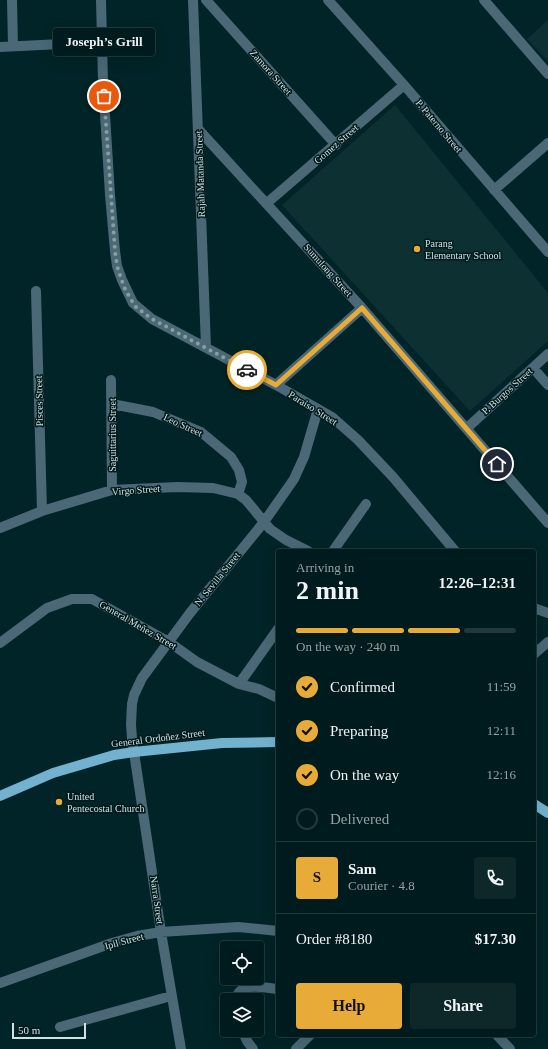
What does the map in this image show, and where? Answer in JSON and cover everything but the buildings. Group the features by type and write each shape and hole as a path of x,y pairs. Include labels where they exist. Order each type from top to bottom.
{"main road":[{"name":"General Ordoñez Street","path":"0,796 39,778 114,755 222,743 276,742"},
{"path":"536,805 548,813"}],"street":[{"path":"12,0 13,46"},
{"name":"Paraiso Street","path":"101,0 112,221 117,266 133,303 152,319 276,385 332,417 358,440 393,477 453,549"},
{"name":"Rajah Matanda Street","path":"193,0 206,347"},
{"name":"Zamora Street","path":"206,0 336,145"},
{"name":"P. Paterno Street","path":"328,0 404,85 548,252"},
{"path":"484,0 548,74"},
{"path":"0,47 102,42"},
{"name":"Gomez Street","path":"267,203 404,85"},
{"name":"Sumulong Street","path":"198,129 362,308 548,523"},
{"path":"494,190 548,143"},
{"name":"Pisces Street","path":"36,291 42,511"},
{"path":"276,385 362,308"},
{"name":"P. Burgos Street","path":"467,428 548,354"},
{"path":"533,368 548,385"},
{"name":"Saguittarius Street","path":"111,380 112,490"},
{"name":"Leo Street","path":"112,404 153,412 201,432 231,457 239,470 242,482 238,494"},
{"name":"N. Sevilla Street","path":"134,752 131,724 132,704 134,695 142,678 190,613 264,522 294,479 304,457 318,409"},
{"name":"Virgo Street","path":"0,528 42,511 112,490 177,487 213,488 238,494"},
{"path":"238,494 246,500 270,529 286,540 304,549"},
{"path":"334,549 366,504"},
{"name":"General Meñez Street","path":"0,643 47,608 72,599 92,599 169,642 197,662 239,684 259,689 276,697"},
{"path":"536,609 548,613"},
{"path":"239,684 276,632"},
{"path":"536,652 548,642"},
{"name":"Narra Street","path":"134,752 161,932 181,1049"},
{"name":"Ipil Street","path":"0,984 112,943 137,936 161,932 238,927 276,931"},
{"path":"238,993 240,990 251,987 276,989"},
{"path":"60,1027 172,996"},
{"path":"245,1037 253,1049"},
{"path":"297,1049 308,1037"},
{"path":"499,1037 510,1049"}],"shaded area":[{"path":"548,20 548,61 527,39"},
{"name":"Parang Elementary School","path":"395,105 548,293 548,341 470,411 282,205"}],"way so far":[{"path":"104,96 115,251 117,266 124,287 136,307 152,319 247,370"}],"place":[{"name":"Joseph’s Grill","path":"104,96"},
{"name":"Parang Elementary School","path":"417,249"},
{"name":"United Pentecostal Church","path":"59,802"}],"route":[{"path":"247,370 276,385 362,308 497,464"}]}
